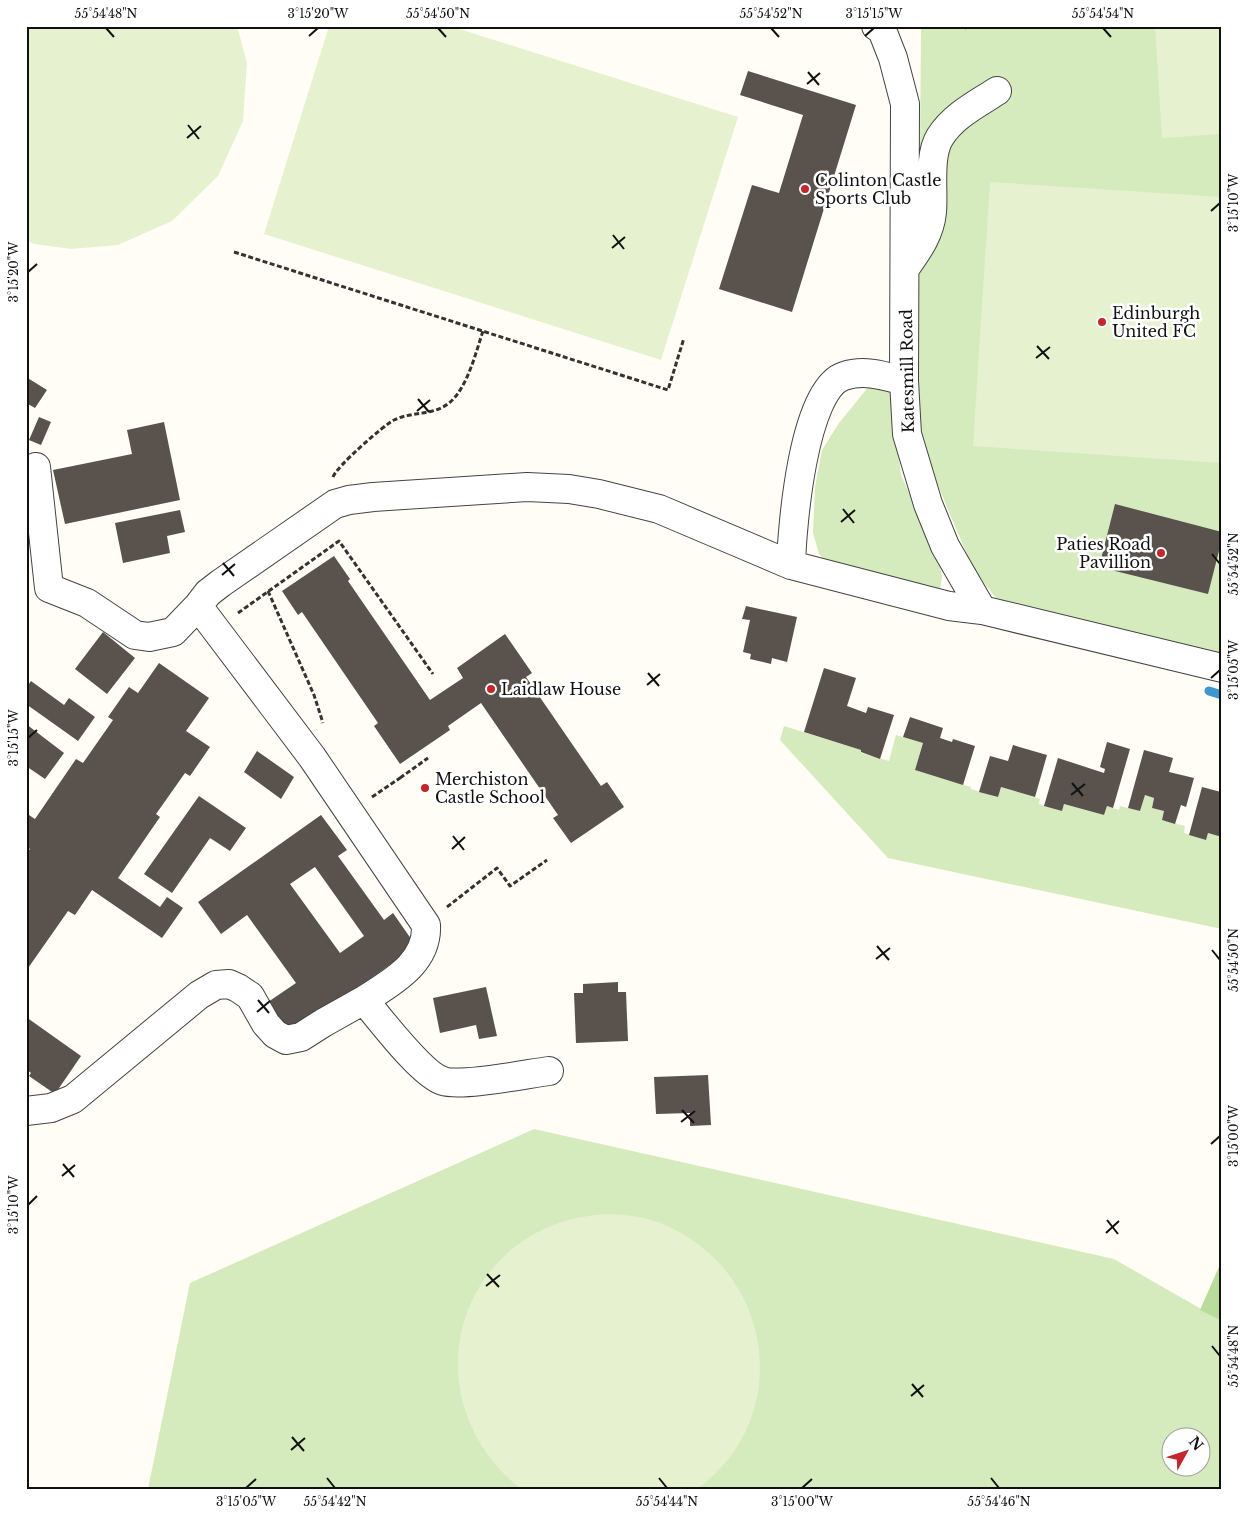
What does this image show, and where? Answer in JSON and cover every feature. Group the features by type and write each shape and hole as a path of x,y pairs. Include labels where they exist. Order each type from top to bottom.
{"street":[{"name":"Katesmill Road","path":"878,28 893,58 905,104 906,267 904,381 906,434 928,504 945,546 982,610"},
{"path":"906,267 927,235 932,213 931,184 934,156 939,138 947,127 962,114 997,91"},
{"path":"791,566 800,472 815,412 831,386 843,376 874,373 904,381"},
{"path":"36,467 37,586 87,603 135,635 149,637 173,632 208,593 335,504 357,499 461,491 526,488 569,489 600,494 659,508 791,566 949,606 982,610 1222,668"},
{"path":"26,1110 51,1108 73,1099 199,995 216,985 229,984 250,996 266,1024 275,1034 286,1040 301,1037 397,978 414,963 427,936 426,925 312,757 198,606"},
{"path":"364,1000 418,1063 432,1076 444,1082 463,1082 549,1071"}],"path":[{"path":"958,26 966,28"},
{"path":"234,252 668,390 684,338"},
{"path":"335,504 331,488 334,473 343,462 394,420 412,414 435,411 450,403 461,388 470,369 483,331"},
{"path":"215,629 339,541 434,674"},
{"path":"268,591 314,695 325,730 322,745 312,757"},
{"path":"371,798 428,758"},
{"path":"426,925 497,868 510,886 547,860"}],"green space":[{"path":"26,26 237,26 247,63 243,121 218,176 172,221 118,245 71,249 34,244 26,240"},
{"path":"329,26 450,26 738,117 661,360 264,234"},
{"path":"921,26 1222,26 1222,654 1008,605 996,598 973,569 924,452 921,435 918,401"},
{"path":"1155,26 1222,26 1222,134 1162,138"},
{"name":"Edinburgh United FC","path":"990,182 1222,197 1222,463 973,446"},
{"path":"870,385 886,387 892,394 901,475 939,561 942,577 940,589 927,594 833,570 819,554 813,533 815,487 822,450 839,423"},
{"path":"784,726 861,750 861,753 889,761 896,735 923,743 915,770 997,797 1001,787 1040,799 1039,804 1062,811 1064,804 1104,815 1107,806 1119,810 1120,806 1140,811 1145,795 1154,798 1152,808 1164,811 1162,820 1185,826 1184,833 1206,840 1208,833 1222,837 1222,929 888,858 780,740"},
{"path":"534,1129 1114,1259 1222,1321 1222,1489 148,1489 190,1283"},
{"path":"608,1214 653,1220 667,1226 703,1248 731,1278 750,1312 759,1349 759,1388 748,1425 728,1460 697,1489 521,1489 485,1451 465,1408 458,1363 465,1320 484,1280 515,1247 556,1224"},
{"path":"1222,1260 1222,1321 1200,1310"}],"building":[{"name":"Colinton Castle Sports Club","path":"748,71 856,105 792,312 719,289 752,185 779,193 803,115 740,95"},
{"path":"26,377 47,390 35,408 26,403"},
{"path":"39,417 51,422 41,445 29,440"},
{"path":"164,422 180,500 65,524 53,470 132,454 127,430"},
{"name":"Paties Road Pavillion","path":"1115,504 1222,532 1222,539 1208,594 1099,567"},
{"path":"180,510 185,532 167,536 170,553 123,563 115,523"},
{"name":"Laidlaw House","path":"334,556 350,579 348,581 430,700 463,678 457,668 505,634 532,673 526,677 601,786 607,782 624,807 571,843 553,818 558,815 481,703 448,726 450,730 400,764 374,726 378,723 302,612 298,615 282,591"},
{"path":"746,606 797,617 787,662 772,658 771,664 750,659 751,654 743,652 750,620 742,619"},
{"path":"103,632 135,658 107,694 75,669"},
{"path":"159,663 209,698 186,731 210,747 190,776 185,773 156,814 160,817 118,878 160,907 167,897 183,908 162,938 92,890 75,915 68,911 26,971 26,854 30,849 26,846 26,813 35,819 76,759 83,763 113,720 108,717 129,687 138,693"},
{"path":"824,668 856,678 847,706 866,713 868,707 894,715 880,759 861,752 861,750 804,732"},
{"path":"31,681 64,705 69,698 95,717 78,741 26,704 26,688"},
{"path":"910,717 943,728 940,738 952,742 953,739 975,746 963,785 915,770 923,743 903,737"},
{"path":"26,724 64,753 45,779 26,766"},
{"path":"1107,742 1130,749 1113,808 1107,806 1104,815 1064,804 1062,811 1044,806 1058,758 1104,773 1105,769 1100,767"},
{"path":"1013,745 1047,755 1035,797 1001,787 998,797 979,792 990,756 1008,761"},
{"path":"1144,750 1173,758 1169,772 1194,778 1186,807 1181,805 1175,824 1162,820 1164,811 1152,808 1154,798 1145,795 1140,811 1128,808"},
{"path":"257,751 294,777 281,799 244,772"},
{"path":"1202,787 1221,792 1222,837 1208,833 1206,840 1189,835"},
{"path":"199,796 246,828 230,851 210,838 172,893 144,874"},
{"path":"321,815 347,850 338,856 384,920 393,913 416,946 291,1035 268,1002 296,983 247,915 221,934 198,902","holes":["315,867 364,936 340,953 290,884"]},
{"path":"618,982 618,992 626,992 628,1041 576,1043 574,993 583,993 583,984"},
{"path":"486,987 497,1036 479,1039 476,1025 440,1033 433,998"},
{"path":"26,1017 81,1056 55,1094 29,1076 31,1073 26,1069"},
{"path":"708,1075 711,1125 690,1126 690,1113 656,1114 654,1077"}],"waterway":[{"path":"1209,691 1222,695"}],"place":[{"name":"Colinton Castle Sports Club","path":"805,189"},
{"name":"Edinburgh United FC","path":"1102,322"},
{"name":"Paties Road Pavillion","path":"1161,553"},
{"name":"Laidlaw House","path":"491,689"},
{"name":"Merchiston Castle School","path":"425,788"}]}
